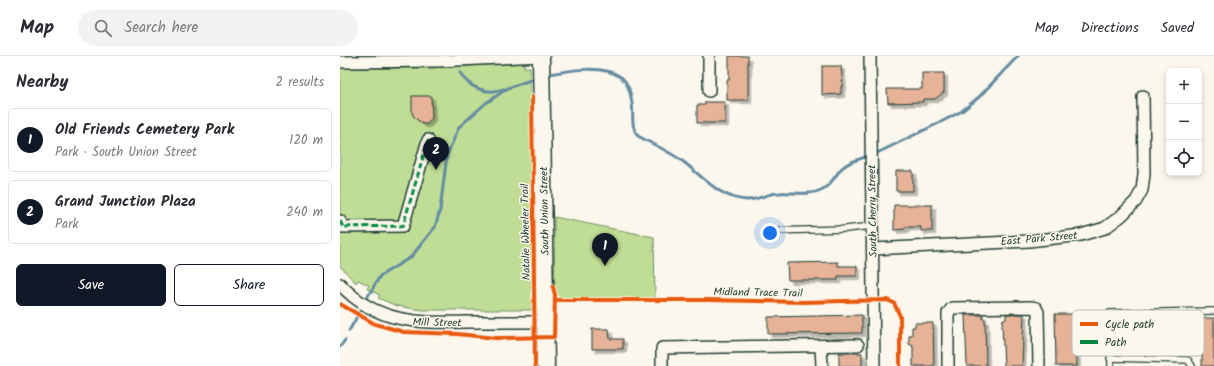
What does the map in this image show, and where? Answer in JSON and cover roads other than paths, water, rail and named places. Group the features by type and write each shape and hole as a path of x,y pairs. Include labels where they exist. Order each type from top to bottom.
{"street":[{"path":"709,56 709,91"},
{"name":"South Cherry Street","path":"870,56 874,366"},
{"path":"340,62 541,59"},
{"name":"South Union Street","path":"541,59 546,366"},
{"name":"East Park Street","path":"873,250 1029,241 1080,235 1105,228 1121,216 1136,201 1142,190 1144,174 1143,96"},
{"path":"340,221 343,227 403,226 428,140"},
{"name":"Mill Street","path":"342,287 360,302 377,311 396,318 418,322 545,322"},
{"path":"948,366 948,313 952,308 1031,307 1036,308 1038,312 1039,366"},
{"path":"662,366 662,348 858,345"},
{"path":"822,346 822,366"}],"lane":[{"path":"770,230 846,229 872,226"},
{"path":"1204,311 1214,311"},
{"path":"1111,366 1110,358 1188,360 1192,366"}],"waterway":[{"path":"875,154 962,111 979,97 1018,56"},
{"path":"547,75 585,69 606,71 622,78 628,86 630,93 633,108 633,124 638,136 680,159 713,187 729,196 751,200 775,193 816,192 828,185 845,166 855,160 869,156"},
{"path":"460,72 463,78 479,89 491,91 504,89"},
{"path":"365,301 380,276 411,257 435,227 440,210 447,155 459,127 486,103 508,88 536,78"},
{"path":"349,331 363,306"},
{"path":"340,347 345,340"}],"place":[{"name":"Grand Junction Plaza","path":"436,170"},
{"name":"Old Friends Cemetery Park","path":"605,266"}]}
